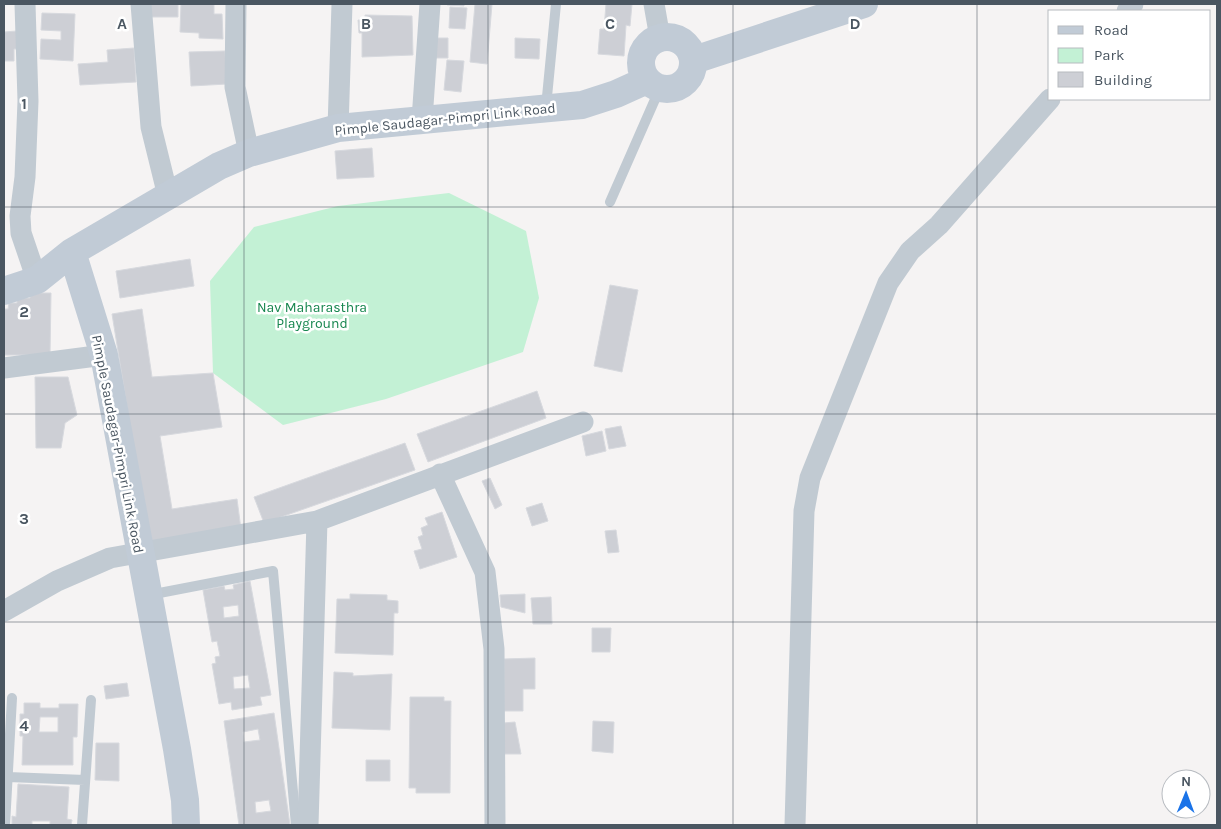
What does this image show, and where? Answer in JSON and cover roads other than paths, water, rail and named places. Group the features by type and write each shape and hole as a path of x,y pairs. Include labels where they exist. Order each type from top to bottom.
{"street":[{"path":"25,4 28,101 25,177 20,216 21,233 37,280"},
{"path":"141,4 151,127 168,196"},
{"path":"236,4 235,87 249,153"},
{"path":"338,128 342,4"},
{"path":"422,120 430,4"},
{"path":"654,4 660,38"},
{"path":"694,60 822,11 864,4"},
{"path":"670,37 680,40 687,46 694,60 693,70 684,83 676,88 654,84 641,66 642,56 647,47 660,38 670,37"},
{"name":"Pimple Saudagar-Pimpri Link Road","path":"186,825 185,800 178,749 139,553 104,355 72,252 219,166 249,153 338,128 582,105 654,84"},
{"path":"795,825 804,511 810,478 888,283 910,251 939,225 1049,100"},
{"path":"4,290 37,280 72,252"},
{"path":"4,368 104,355"},
{"path":"4,611 56,581 110,558 317,521 583,422"},
{"path":"440,474 485,572 494,649 495,825"},
{"path":"308,825 317,521"}],"lane":[{"path":"546,108 556,4"},
{"path":"610,202 654,84"},
{"path":"148,596 273,571 296,825"},
{"path":"5,825 12,698"},
{"path":"82,825 91,700"},
{"path":"8,777 85,780"}],"park label":[{"name":"Nav Maharasthra Playground","path":"312,316"}]}
